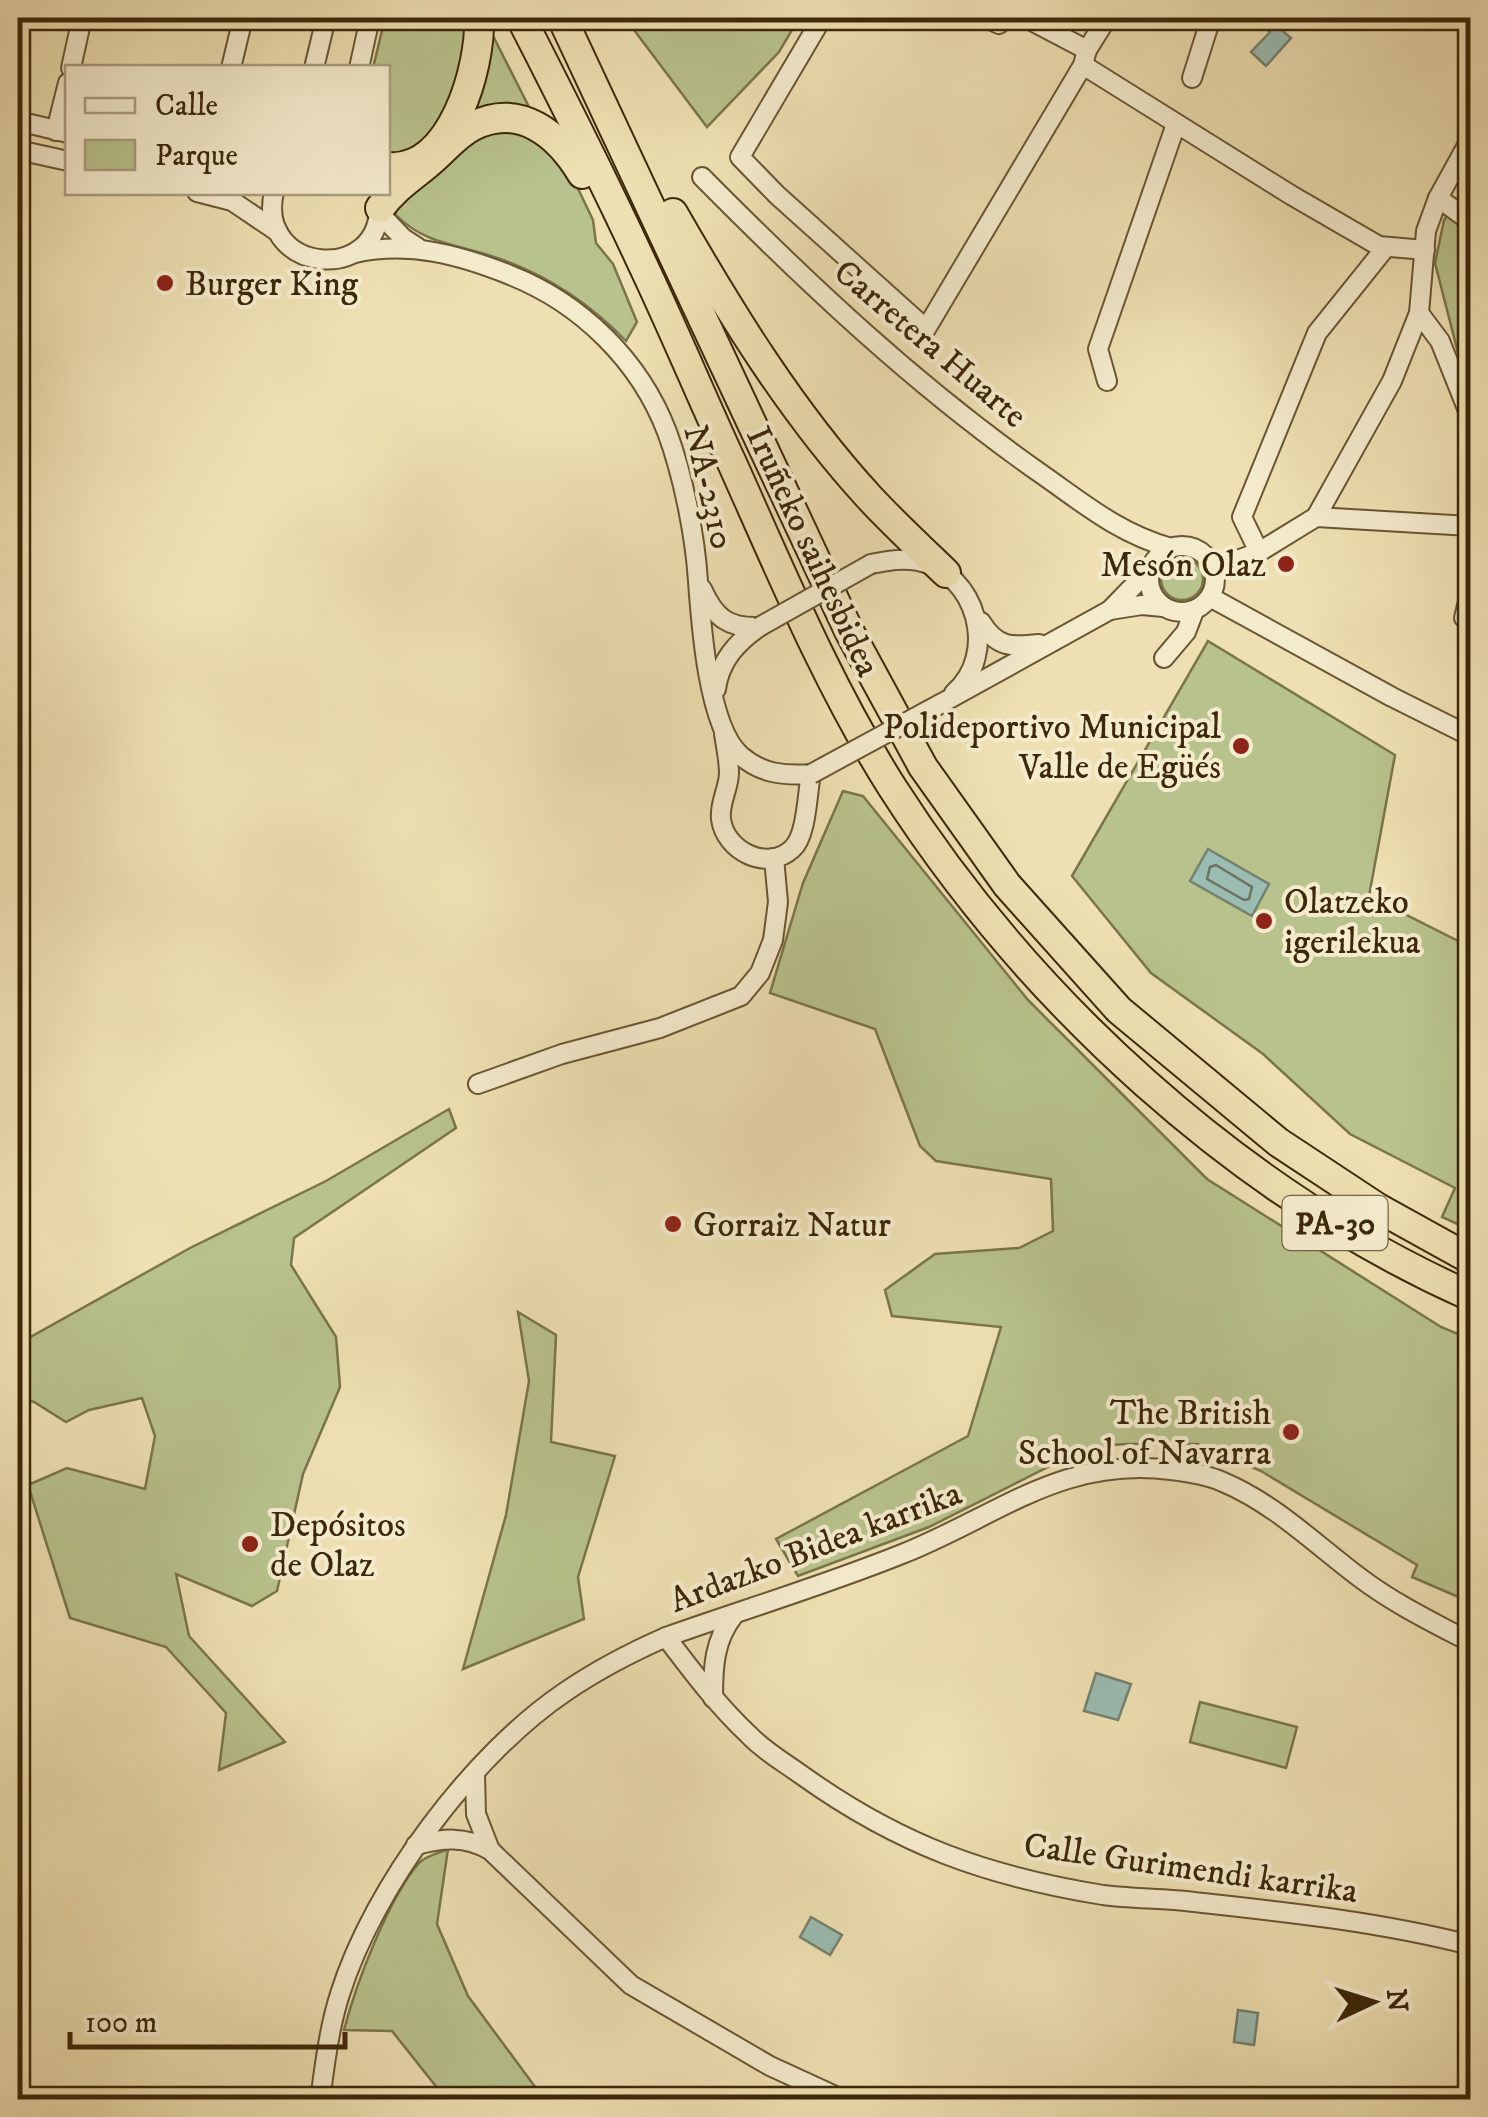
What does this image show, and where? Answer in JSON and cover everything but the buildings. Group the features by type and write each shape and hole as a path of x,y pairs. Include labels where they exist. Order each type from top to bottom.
{"highway":[{"path":"390,168 414,164 432,149 460,111 474,74 479,18"},
{"path":"504,18 830,698 911,826 971,897"},
{"name":"Iruñeko saihesbidea","path":"521,18 642,264 846,707 893,788 971,897 1103,1046 1208,1136 1312,1210 1470,1296"},
{"path":"562,19 614,92 670,209 733,317 806,421 869,497 946,572"},
{"name":"Iruñeko saihesbidea","path":"562,19 849,631 923,768 1007,885 1119,1010 1278,1142 1378,1208 1470,1260"},
{"path":"390,194 462,133 493,119 521,120 542,128 559,140 582,174"},
{"path":"1208,1136 1304,1219 1470,1316"}],"street":[{"path":"72,65 82,18"},
{"path":"232,65 243,18"},
{"path":"315,65 326,18"},
{"path":"360,65 370,18"},
{"path":"822,18 740,156 926,329 1107,18"},
{"path":"986,18 998,24 1006,18"},
{"path":"1026,18 1176,124 1291,195 1379,246 1425,250"},
{"path":"1192,78 1212,18"},
{"path":"18,121 62,132 65,107"},
{"path":"1107,380 1098,349 1176,124"},
{"path":"1213,568 1259,552 1316,517 1392,380 1419,313 1426,231 1438,198 1470,140"},
{"path":"18,150 65,160"},
{"name":"Carretera Huarte","path":"702,177 878,347 988,436 1136,538 1170,548"},
{"path":"209,195 232,201 278,232"},
{"path":"274,195 273,217 278,232 288,246 304,256 321,261 339,260 392,246 418,248"},
{"path":"1438,198 1470,221"},
{"path":"379,205 403,238 418,248"},
{"path":"355,253 374,232 379,205"},
{"path":"1259,552 1242,517 1317,333 1386,247"},
{"name":"NA-2310","path":"418,248 491,268 541,289 578,314 621,355 656,406 676,460 716,710"},
{"path":"1419,313 1440,341 1469,408"},
{"path":"1316,517 1470,526"},
{"path":"1136,538 1150,570"},
{"path":"1191,547 1201,552 1213,568 1210,597 1194,610 1186,632 1164,658 1176,628 1168,610 1150,591 1154,560 1170,548 1191,547"},
{"path":"811,774 803,832 792,849 774,858 750,858 733,844 721,821 723,795 730,776 716,710 716,684 725,659 741,639 871,564 896,558 922,562 946,572 964,590 992,639 1015,647 1050,643"},
{"path":"724,734 740,755 761,769 786,776 811,774 1110,610 1150,570"},
{"path":"698,580 710,607 722,621 759,627"},
{"path":"1470,592 1464,618 1470,620"},
{"path":"1210,597 1392,698 1470,736"},
{"path":"1110,610 1142,605 1194,610"},
{"path":"942,704 962,686 974,664 979,639 976,614"},
{"path":"478,1084 562,1054 660,1028 740,996 760,973 773,940 778,902 774,858"},
{"name":"Ardazko Bidea karrika","path":"320,2100 340,1993 370,1921 416,1845 475,1772 564,1692 666,1636 901,1555 1062,1478 1102,1469 1143,1466 1221,1481 1288,1520 1361,1579 1402,1606 1470,1642"},
{"path":"713,1699 713,1662 722,1630 736,1612"},
{"name":"Calle Gurimendi karrika","path":"666,1636 713,1699 752,1739 842,1803 910,1842 972,1866 1108,1896 1322,1917 1425,1934 1470,1946"},
{"path":"475,1772 476,1814 490,1850"},
{"path":"416,1845 453,1838 490,1850 631,1985 770,2066 844,2100"},
{"name":"Ardazko Bidea karrika","path":"307,2100 329,2039"}],"green space":[{"path":"385,18 470,18 468,66 458,93 426,136 401,154 390,157 390,65 374,65"},
{"path":"625,18 799,18 779,52 707,127"},
{"path":"491,32 533,115 469,117"},
{"path":"510,130 537,138 571,174 593,220 596,243 613,264 637,322 626,341 584,304 553,284 503,260 433,239 396,215 394,210 476,134"},
{"path":"1470,181 1467,388 1435,263 1444,220"},
{"path":"1182,558 1197,564 1203,579 1197,594 1182,600 1167,594 1161,579 1167,564"},
{"name":"Olatzeko igerilekua","path":"1208,641 1395,755 1369,896 1470,947 1470,1230 1442,1217 1455,1188 1350,1134 1263,1054 1151,973 1072,876"},
{"path":"843,791 863,796 1028,1000 1207,1179 1441,1327 1470,1339 1470,1602 1412,1577 1417,1565 1261,1471 1198,1444 1112,1445 1056,1463 929,1527 798,1576 776,1539 968,1436 1001,1327 892,1316 885,1290 935,1254 1019,1248 1053,1231 1051,1179 936,1161 920,1146 875,1029 770,993 803,883"},
{"path":"449,1109 456,1128 294,1238 291,1265 336,1337 340,1387 303,1474 277,1591 252,1606 176,1574 189,1636 285,1742 219,1770 226,1713 166,1647 70,1618 28,1485 67,1468 145,1489 155,1436 142,1398 89,1410 66,1422 18,1397 18,1344 190,1248 326,1181"},
{"path":"518,1312 556,1335 551,1442 615,1456 578,1577 584,1619 463,1669 506,1515 529,1381"},
{"path":"1200,1702 1297,1727 1286,1768 1190,1742"},
{"path":"448,1849 437,1924 468,1996 544,2099 446,2099 392,2031 344,2030 365,1966 396,1898 422,1861"}],"water":[{"path":"1270,20 1291,38 1266,66 1251,52 1270,32 1262,24"},
{"path":"1208,849 1269,884 1252,916 1190,881"},
{"path":"1096,1673 1131,1684 1118,1720 1084,1711"},
{"path":"811,1917 842,1935 830,1955 800,1937"},
{"path":"1238,2010 1258,2013 1254,2045 1234,2042"}],"place":[{"name":"Burger King","path":"165,283"},
{"name":"Mesón Olaz","path":"1286,564"},
{"name":"Polideportivo Municipal Valle de Egüés","path":"1241,746"},
{"name":"Olatzeko igerilekua","path":"1264,921"},
{"name":"Gorraiz Natur","path":"673,1224"},
{"name":"The British School of Navarra","path":"1291,1432"},
{"name":"Depósitos de Olaz","path":"250,1544"}]}
